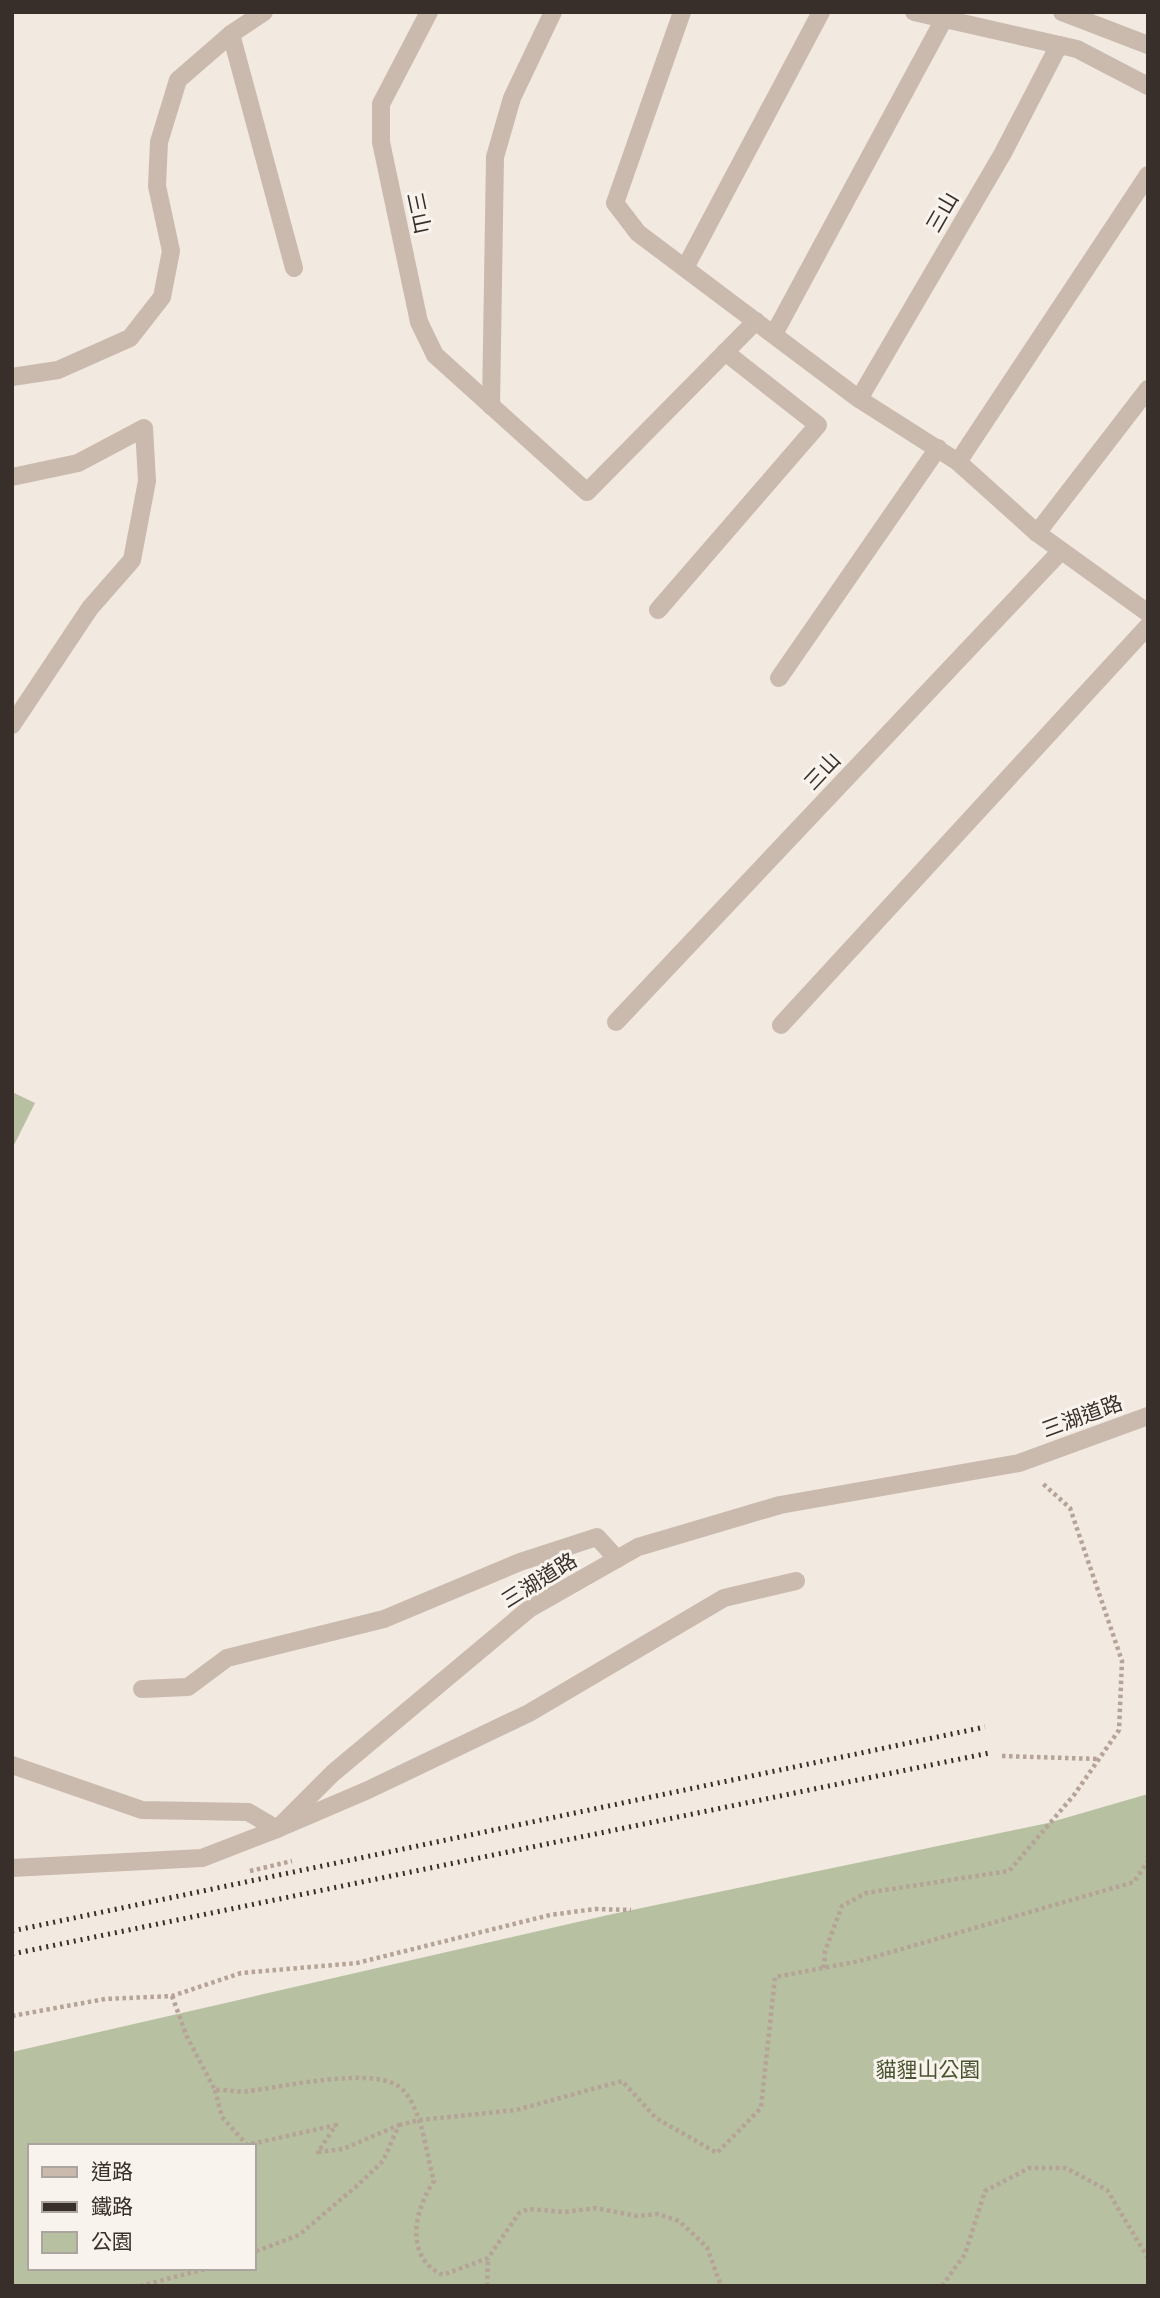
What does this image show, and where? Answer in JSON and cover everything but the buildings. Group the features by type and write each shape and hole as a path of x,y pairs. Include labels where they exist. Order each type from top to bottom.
{"street":[{"path":"12,377 58,370 130,338 162,297 171,251 157,186 159,142 178,80 230,34 264,12"},
{"name":"三山","path":"429,12 381,104 381,142 419,322 435,355 587,492 756,321"},
{"path":"491,406 495,157 512,98 553,12"},
{"path":"682,12 615,203 638,233 859,399 958,462 1037,533 1148,613"},
{"path":"685,268 821,12"},
{"path":"914,12 1077,49 1148,86"},
{"path":"1062,12 1148,45"},
{"path":"774,334 944,19"},
{"path":"230,34 294,268"},
{"name":"三山","path":"859,399 1003,153 1059,45"},
{"path":"958,462 1148,175"},
{"path":"658,610 818,425 725,352"},
{"path":"1037,533 1148,389"},
{"path":"12,477 78,463 144,428 147,481 132,560 90,608 12,725"},
{"path":"779,678 937,448"},
{"name":"三山","path":"616,1022 1061,551"},
{"path":"780,1025 1148,626"},
{"name":"三湖道路","path":"12,1868 202,1858 277,1829 333,1773 529,1609 638,1547 780,1505 1019,1463 1148,1416"},
{"path":"142,1689 188,1686 228,1658 384,1619 520,1562 597,1537 617,1559"},
{"path":"12,1765 142,1810 248,1812 277,1829 368,1790 529,1713 724,1598 796,1581"}],"path":[{"path":"824,1968 825,1951 842,1906 866,1893 1009,1871 1074,1795 1119,1730 1122,1661 1070,1508 1019,1463"},
{"path":"1002,1756 1099,1759"},
{"path":"251,2144 336,2125 318,2152 344,2149 399,2125 419,2120 516,2110 622,2081 656,2118 718,2153 761,2108 775,1977 890,1952 1134,1882 1148,1861"},
{"path":"12,2016 105,1999 172,1996 241,1973 324,1968 397,1955 424,1945 527,1923 550,1915 595,1909 631,1910"},
{"path":"172,1996 187,2037 215,2090 222,2117 246,2144"},
{"path":"215,2090 246,2092 342,2078 386,2080 405,2092 419,2120 434,2181 420,2213 415,2237 418,2253 432,2271 443,2275 488,2258"},
{"path":"256,2251 299,2235 359,2184 383,2161 399,2125"},
{"path":"942,2286 965,2254 985,2191 1029,2168 1066,2168 1107,2190 1148,2258"},
{"path":"487,2286 488,2258 519,2213 528,2209 565,2212 595,2208 638,2216 658,2214 689,2227 707,2247 721,2286"},
{"path":"140,2286 201,2270"}],"green space":[{"path":"12,1092 35,1103 12,1149"},
{"name":"貓貍山公園","path":"1148,1794 1148,2286 12,2286 12,2052 608,1915 1048,1823"}],"railway":[{"path":"12,1931 985,1727"},
{"path":"12,1954 989,1753"}]}
